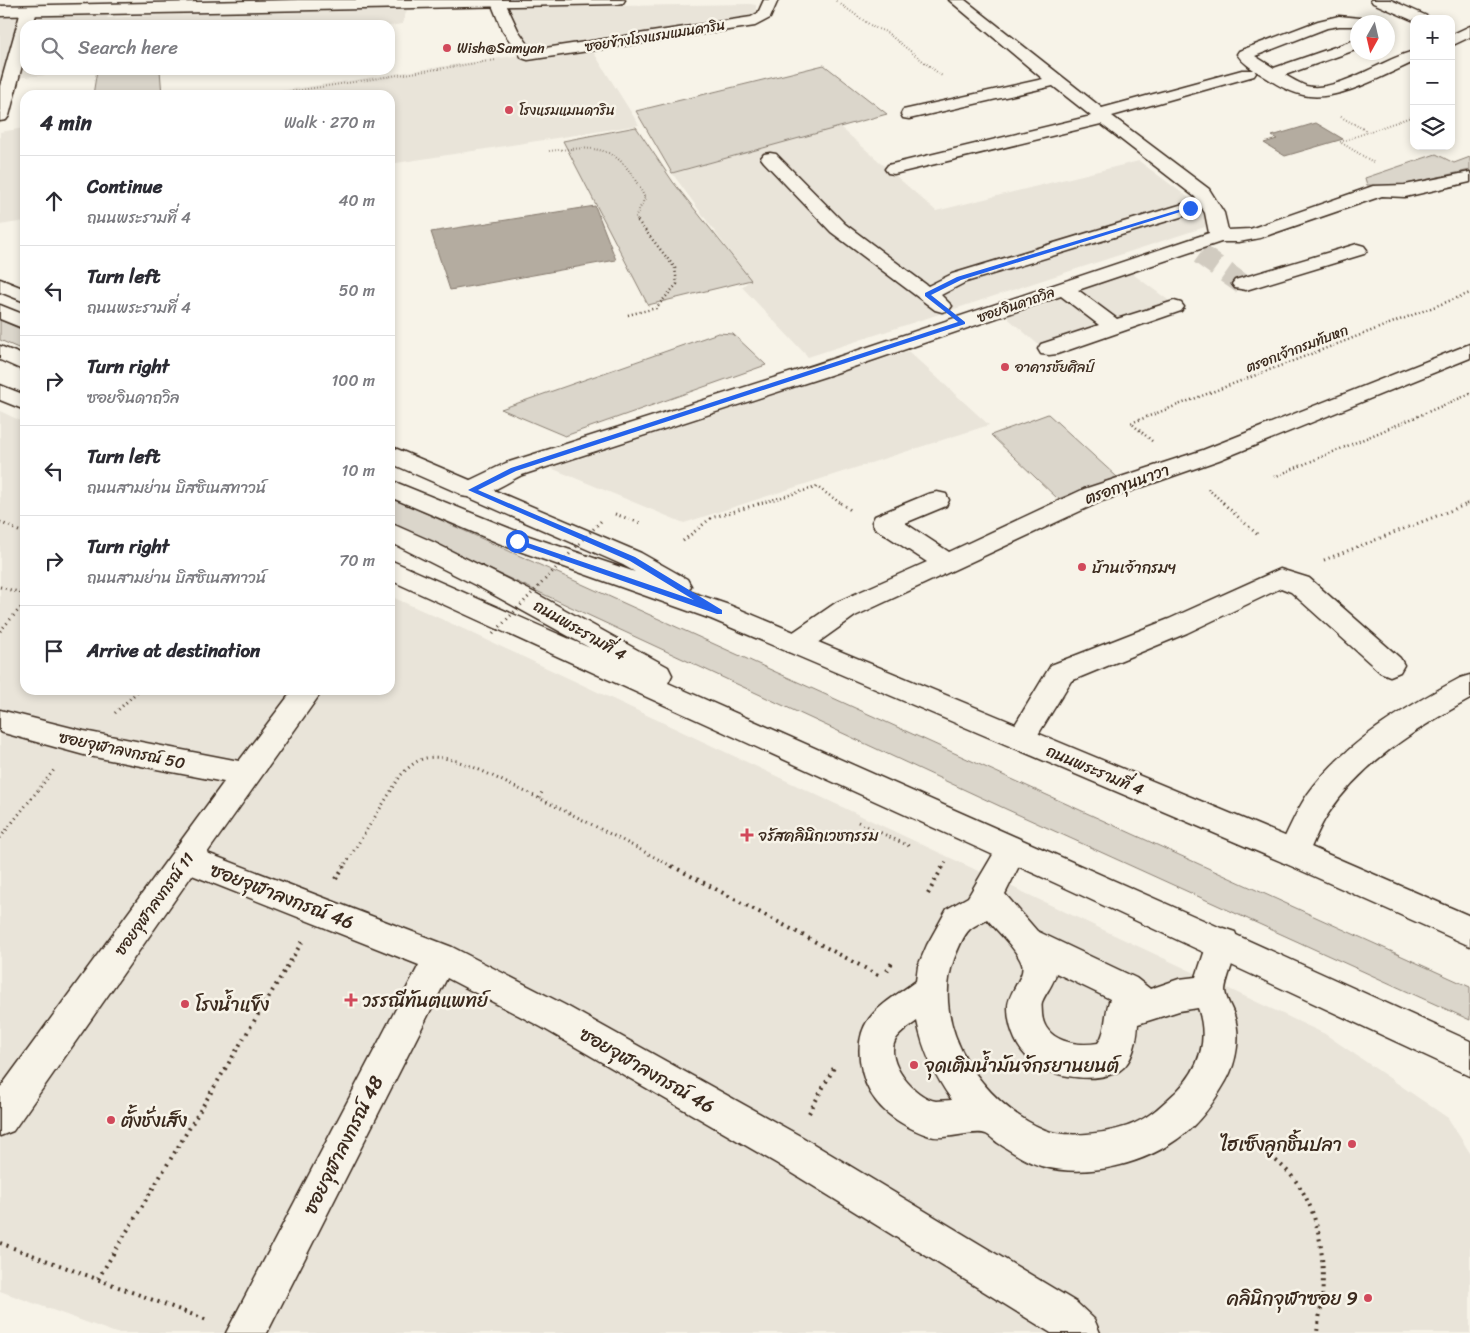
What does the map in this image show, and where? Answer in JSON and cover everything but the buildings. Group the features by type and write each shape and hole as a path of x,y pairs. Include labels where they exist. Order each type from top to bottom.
{"street":[{"path":"0,11 322,2 618,0"},
{"name":"ซอยข้างโรงแรมแมนดาริน","path":"528,55 755,20 765,15 771,0"},
{"path":"956,0 1055,80 1202,193 1214,210 1219,222 1219,236"},
{"path":"1378,0 1413,15"},
{"path":"497,1 510,30 528,55"},
{"path":"27,20 29,11"},
{"path":"1350,21 1323,24 1245,54 1249,59 1273,74 1306,91 1322,92 1345,85 1410,58"},
{"path":"1455,28 1470,31"},
{"path":"1455,39 1470,31"},
{"path":"0,116 20,44"},
{"path":"1273,74 1350,47"},
{"path":"894,169 1101,116 1248,73"},
{"path":"909,114 1055,80"},
{"path":"770,158 838,228 927,294 962,323"},
{"name":"ซอยจินดาถวิล","path":"471,490 514,470 1064,289 1194,250 1219,236 1253,234 1380,190 1405,191 1470,177"},
{"path":"927,294 959,278 1190,208"},
{"path":"1242,284 1357,250"},
{"path":"0,285 20,294"},
{"path":"1064,289 1114,327"},
{"path":"1049,349 1174,307"},
{"path":"0,311 20,321"},
{"name":"ตรอกขุนนาวา","path":"796,644 846,609 948,564 1093,495 1211,455 1470,350"},
{"path":"0,352 20,362"},
{"path":"0,392 20,401"},
{"name":"ถนนพระรามที่ 4","path":"395,456 632,559 720,612"},
{"name":"ถนนพระรามที่ 4","path":"395,490 517,541 720,612 1293,853 1470,931"},
{"path":"884,522 937,500"},
{"path":"884,522 948,564"},
{"name":"ถนนพระรามที่ 4","path":"395,534 506,588 595,638 764,739"},
{"name":"ถนนพระรามที่ 4","path":"395,572 1223,943 1470,1059"},
{"path":"1020,738 1061,673 1178,626 1280,578 1300,584 1390,665"},
{"path":"1293,853 1317,805 1352,764 1416,715 1470,686"},
{"name":"ซอยจุฬาลงกรณ์ 11","path":"0,1118 246,774 306,695"},
{"name":"ซอยจุฬาลงกรณ์ 50","path":"0,721 84,744 246,774"},
{"path":"1012,850 979,907 958,919 944,945 935,966 931,990 934,1022 941,1050 960,1081 981,1109 1041,1148 1073,1153 1107,1149 1142,1140 1172,1121 1193,1100 1215,1068 1221,1042 1218,1017 1208,991 1223,943"},
{"name":"ซอยจุฬาลงกรณ์ 46","path":"187,859 440,958 553,1016 789,1150 1062,1316 1080,1333"},
{"path":"986,895 1026,942 1039,964 1040,976 1025,1002 1028,1030 1036,1041 1053,1056 1069,1061 1091,1063 1108,1059 1119,1044 1123,1009 1145,1007 1179,995 1208,991"},
{"path":"1026,942 1124,989 1145,1007"},
{"name":"ซอยจุฬาลงกรณ์ 48","path":"230,1328 440,958"},
{"path":"931,990 890,1021 880,1032 876,1050 879,1069 888,1088 904,1103 932,1119 990,1115"}],"path":[{"path":"836,1 873,27 886,32 972,100"},
{"path":"301,90 528,55"},
{"path":"1374,162 1340,142 1410,117"},
{"path":"549,151 585,147 613,153 637,180 644,198 635,218 675,268 677,284 656,308 628,315"},
{"name":"ตรอกเจ้ากรมทับหก","path":"1130,423 1470,292"},
{"path":"1274,477 1470,394"},
{"path":"1180,464 1259,536"},
{"path":"683,540 711,518 816,487 870,523 884,522"},
{"path":"1280,578 1470,503"},
{"path":"492,634 602,520"},
{"path":"0,522 20,532"},
{"path":"0,588 20,593"},
{"path":"0,631 20,609"},
{"path":"0,838 68,754 84,744"},
{"path":"98,1279 310,930 328,913 336,879 401,775 412,765 425,758 440,758 465,764 539,798 884,978"},
{"path":"539,798 543,790"},
{"path":"1218,1132 1274,1159 1296,1179 1309,1200 1315,1221 1322,1264 1322,1300 1318,1333"},
{"path":"0,1243 230,1328"}],"shaded area":[{"name":"โรงแรมแมนดาริน","path":"750,4 756,5 756,13 748,19 592,50 639,125 395,163 395,90 286,90 520,55 490,8"},
{"path":"407,10 402,24 395,25 395,20 20,20 20,75 46,75 0,81 0,17 109,14 107,18 232,11"},
{"path":"824,65 887,114 672,173 636,111"},
{"path":"96,75 160,75 162,90 94,90"},
{"path":"1316,123 1343,139 1285,156 1264,143 1277,139 1272,136"},
{"path":"636,127 673,182 751,280 648,305 563,141"},
{"path":"840,127 936,211 1139,161 1214,219 1205,227 808,357 742,287 750,280 672,173"},
{"path":"20,129 20,222 0,225 0,132"},
{"path":"1436,154 1454,163 1470,157 1470,170 1397,186 1367,185 1365,178"},
{"path":"595,206 616,260 450,290 431,232"},
{"path":"1130,272 1179,308 1049,354 1003,314"},
{"path":"0,320 20,329 20,349 0,340"},
{"path":"718,333 733,334 766,365 565,436 501,409"},
{"path":"908,351 989,425 684,523 551,468"},
{"path":"0,411 20,421 20,695 395,695 395,598 1325,1034 1448,1118 1470,1153 1470,1333 116,1333 0,1291"},
{"path":"1048,414 1117,477 1058,499 991,435"},
{"path":"395,499 1470,987 1470,1020 1006,809 395,525"}],"tunnel":[{"path":"1200,254 1242,284"}],"place":[{"name":"Wish@Samyan","path":"447,48"},
{"name":"โรงแรมแมนดาริน","path":"509,110"},
{"name":"อาคารชัยศิลป์","path":"1005,367"},
{"name":"บ้านเจ้ากรมฯ","path":"1082,567"},
{"name":"จรัสคลินิกเวชกรรม","path":"747,835"},
{"name":"วรรณีทันตแพทย์","path":"351,1000"},
{"name":"โรงน้ำแข็ง","path":"185,1004"},
{"name":"จุดเติมน้ำมันจักรยานยนต์","path":"914,1065"},
{"name":"ตั้งชั่งเส็ง","path":"111,1120"},
{"name":"ไฮเซ็งลูกชิ้นปลา","path":"1352,1144"},
{"name":"คลินิกจุฬาซอย 9","path":"1368,1298"}],"route":[{"path":"517,541 720,612 632,559 471,490 514,470 962,323 927,294 959,278 1190,208"}]}
